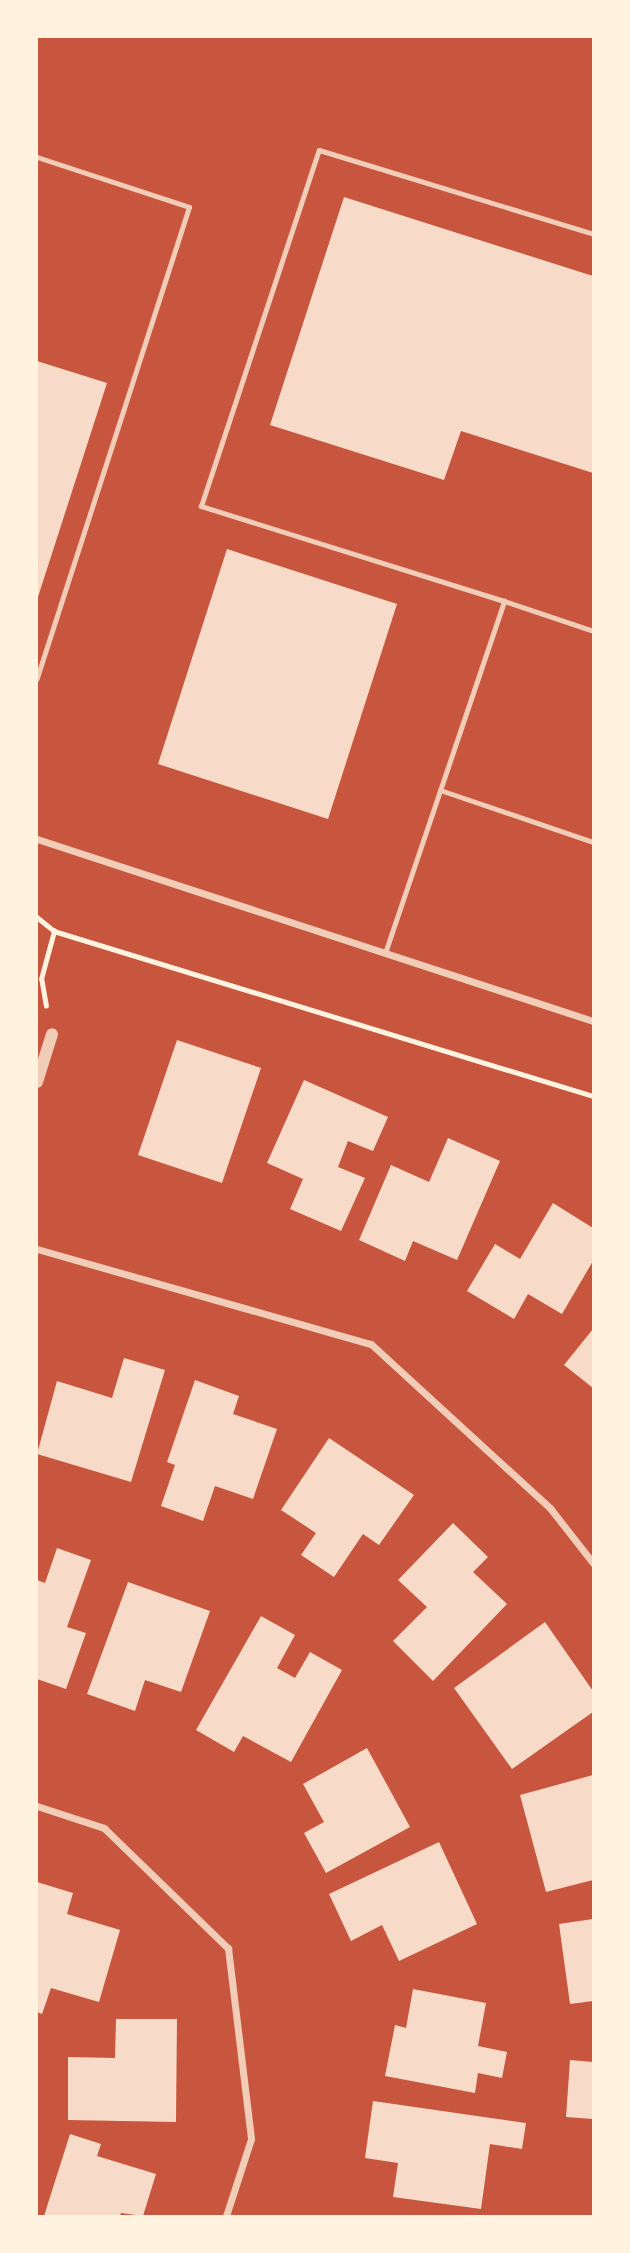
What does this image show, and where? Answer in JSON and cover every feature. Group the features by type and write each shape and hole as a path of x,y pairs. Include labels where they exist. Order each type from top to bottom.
{"street":[{"path":"37,839 593,1021"},
{"path":"37,1082 52,1034"},
{"path":"37,1249 371,1345 550,1508 593,1563"},
{"path":"37,1806 104,1828 228,1948 251,2139 226,2216"}],"lane":[{"path":"593,234 319,150 201,506 504,600 593,631"},
{"path":"37,157 190,207 37,679"},
{"path":"385,953 504,600"},
{"path":"440,790 593,842"}],"path":[{"path":"37,917 54,931 593,1096"},
{"path":"52,1034 41,979 54,931"}],"building":[{"path":"344,197 593,276 593,473 461,431 444,480 270,425"},
{"path":"37,361 107,383 37,600"},
{"path":"227,549 397,604 328,819 158,764"},
{"path":"177,1040 261,1068 222,1183 138,1155"},
{"path":"304,1080 388,1117 373,1151 348,1141 338,1167 365,1178 341,1231 290,1209 303,1179 267,1163"},
{"path":"448,1138 500,1161 457,1260 413,1241 405,1261 359,1240 391,1165 429,1182"},
{"path":"553,1203 593,1228 593,1261 562,1314 528,1294 514,1319 467,1291 495,1244 520,1259"},
{"path":"593,1329 593,1388 564,1365"},
{"path":"124,1358 165,1370 131,1482 37,1454 57,1381 112,1398"},
{"path":"195,1380 239,1396 233,1414 277,1429 253,1499 215,1486 203,1521 161,1506 175,1465 167,1462"},
{"path":"329,1438 414,1495 379,1545 363,1534 334,1577 301,1555 316,1533 281,1510"},
{"path":"453,1523 488,1557 473,1572 507,1604 433,1681 393,1641 427,1607 398,1580"},
{"path":"57,1548 91,1560 67,1627 86,1633 66,1689 37,1679 37,1580 45,1583"},
{"path":"128,1582 210,1611 181,1692 145,1680 135,1711 87,1694"},
{"path":"261,1616 295,1635 277,1668 295,1678 310,1652 342,1670 291,1762 243,1736 234,1752 196,1730"},
{"path":"545,1622 593,1691 593,1712 512,1769 454,1688"},
{"path":"367,1748 410,1827 326,1873 304,1833 324,1822 303,1784"},
{"path":"593,1775 593,1880 546,1892 520,1795"},
{"path":"439,1842 477,1924 399,1961 382,1925 351,1941 329,1894"},
{"path":"37,1882 73,1893 67,1914 120,1930 99,2002 51,1988 42,2014 37,2012"},
{"path":"593,1919 593,2001 570,2004 559,1924"},
{"path":"413,1989 486,2003 478,2046 507,2052 502,2078 478,2073 475,2093 385,2076 395,2025 406,2028"},
{"path":"116,2019 177,2019 176,2122 68,2120 68,2057 115,2058"},
{"path":"570,2060 593,2062 593,2119 566,2117"},
{"path":"373,2101 526,2123 522,2149 490,2144 481,2209 393,2197 398,2163 365,2158"},
{"path":"70,2134 101,2144 97,2156 156,2174 143,2216 121,2213 120,2216 44,2216"}]}
